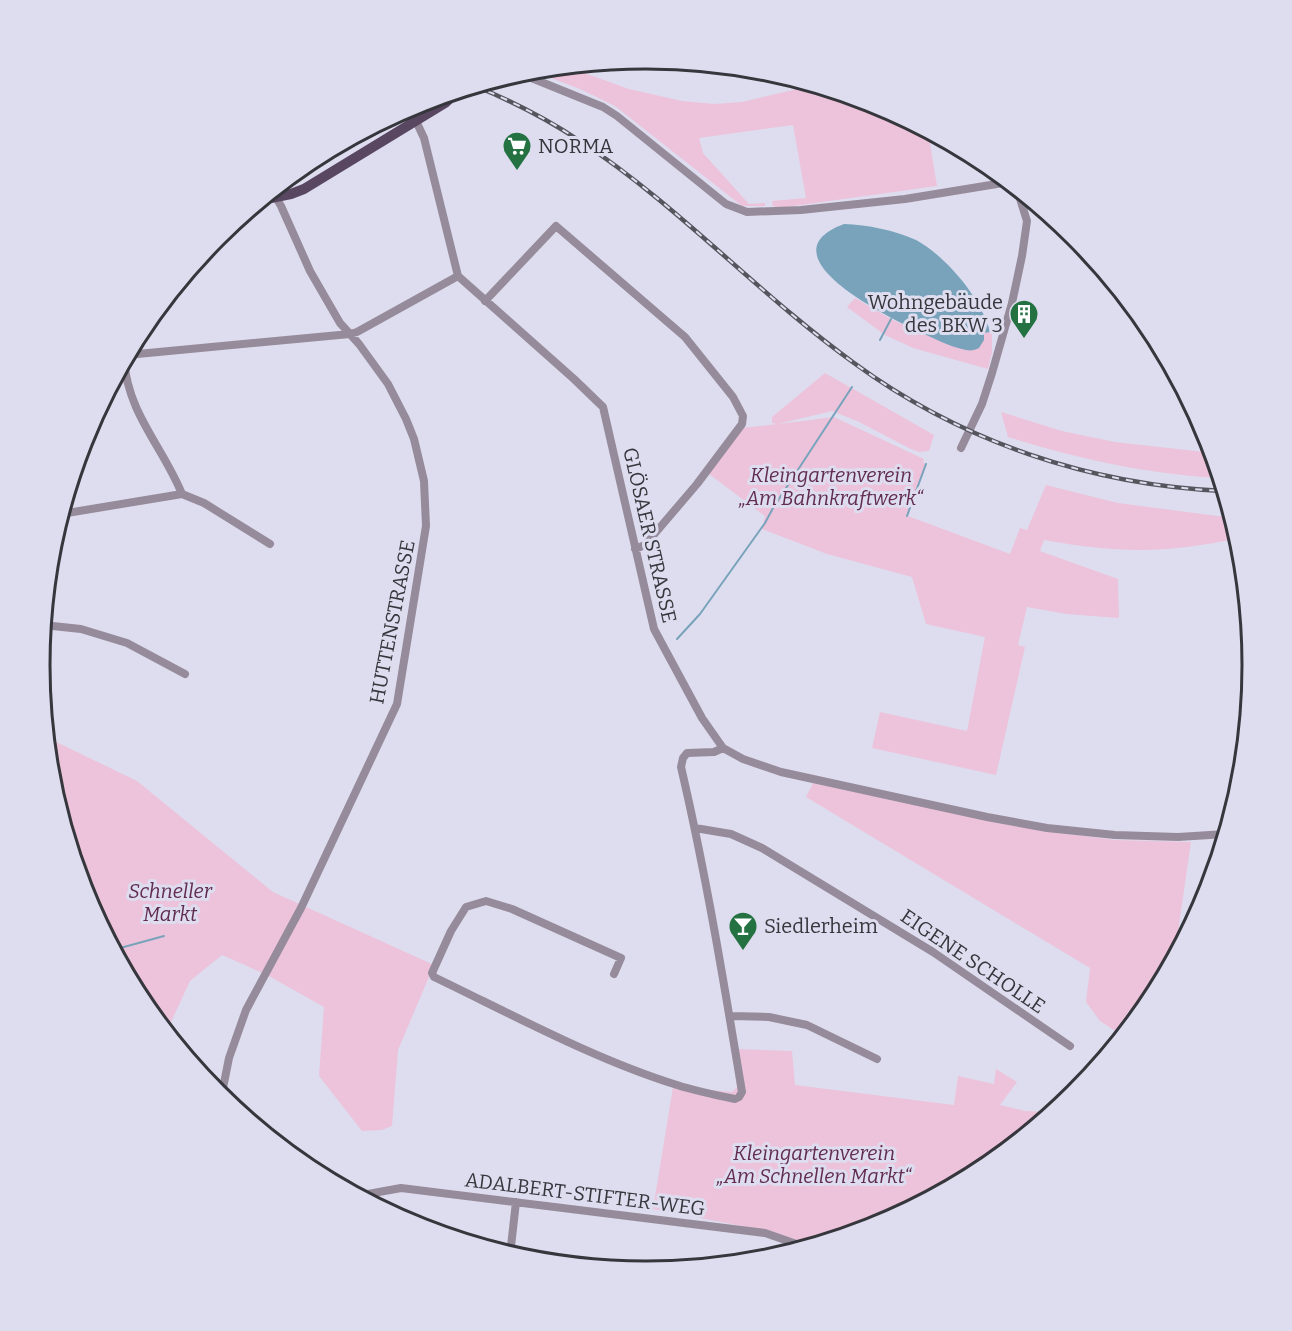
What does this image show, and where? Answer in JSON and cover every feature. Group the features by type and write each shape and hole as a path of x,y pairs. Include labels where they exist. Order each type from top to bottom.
{"main road":[{"path":"281,194 304,189 439,106"}],"street":[{"path":"535,79 603,107 726,204 747,212 801,210 905,199 997,184"},
{"path":"137,355 350,334 458,276 424,138 416,121"},
{"name":"HUTTENSTRASSE","path":"223,1086 229,1058 246,1010 301,908 397,704 424,550 426,504 424,481 414,439 400,405 359,344 340,323 310,271 276,198"},
{"path":"961,448 982,404 1012,303 1027,221 1021,202"},
{"path":"485,302 556,226 686,337 733,397 743,416 742,424 689,493 645,545 635,549"},
{"name":"GLÖSAER STRASSE","path":"458,276 603,407 654,629 702,718 723,748 743,759 781,772 1037,826 1136,836 1218,835"},
{"path":"126,372 137,410 173,472 182,494"},
{"path":"70,513 182,494 204,503 270,544"},
{"path":"51,626 81,629 127,643 185,674"},
{"path":"614,974 621,958 512,909 486,901 466,907 451,931 432,973 434,977 583,1048 675,1085 735,1099 740,1097 742,1092 730,1016 695,828 681,766 682,758 687,753 714,752 723,748"},
{"name":"EIGENE SCHOLLE","path":"695,828 731,834 762,848 933,952 1070,1046"},
{"path":"730,1016 769,1017 807,1025 878,1059"},
{"name":"ADALBERT-STIFTER-WEG","path":"370,1194 401,1188 765,1233 795,1243"},
{"path":"511,1247 516,1202"}],"green space":[{"path":"583,72 629,89 682,101 714,104 742,102 800,89 874,114 930,141 937,186 779,208 773,206 772,201 806,198 793,125 699,138 703,153 749,204 765,203 765,206 742,206 615,106 549,77"},
{"path":"855,298 891,319 940,341 992,331 992,352 988,369 913,348 885,335 847,307"},
{"name":"Kleingartenverein „Am Bahnkraftwerk“","path":"825,373 934,435 929,451 919,452 832,411 778,424 834,417 924,459 923,462 926,464 908,516 1010,554 1020,528 1027,530 1046,485 1118,503 1223,517 1229,540 1188,547 1141,550 1044,540 1040,551 1118,579 1119,618 1066,614 1027,607 1018,645 1025,647 996,775 872,748 880,712 967,731 985,637 926,624 912,577 827,554 762,529 765,516 709,474 742,428 777,424 772,423 772,417"},
{"path":"1001,412 1062,431 1115,442 1203,452 1212,477 1166,473 1113,464 1008,437"},
{"name":"Schneller Markt","path":"55,741 137,781 273,892 434,965 398,1050 392,1126 382,1130 362,1131 319,1076 324,1007 267,975 222,955 190,981 170,1025 129,964 95,894 70,820"},
{"path":"813,783 1043,831 1116,840 1191,842 1177,936 1163,964 1117,1032 1100,1021 1086,1002 1090,968 806,797"},
{"name":"Kleingartenverein „Am Schnellen Markt“","path":"735,1049 792,1051 795,1085 954,1105 958,1076 994,1084 996,1069 1017,1082 1000,1105 1025,1111 1042,1112 1009,1139 944,1182 874,1217 802,1242 773,1232 653,1209 673,1087 732,1092 737,1087"}],"water":[{"path":"844,224 899,233 916,240 939,256 971,293 986,319 990,332 984,333 984,340 979,348 966,350 954,347 903,324 882,313 839,284 823,268 816,252 822,237"}],"waterway":[{"path":"880,340 891,319"},
{"path":"677,639 700,614 765,523 852,387"},
{"path":"907,516 926,464"},
{"path":"121,948 164,936"}],"railway":[{"path":"486,91 542,118 616,166 651,193 784,308 854,363 895,391 983,437 1077,469 1125,480 1216,490"}],"place":[{"name":"NORMA","path":"517,172"},
{"name":"Wohngebäude des BKW 3","path":"1024,340"},
{"name":"Siedlerheim","path":"743,952"}]}
